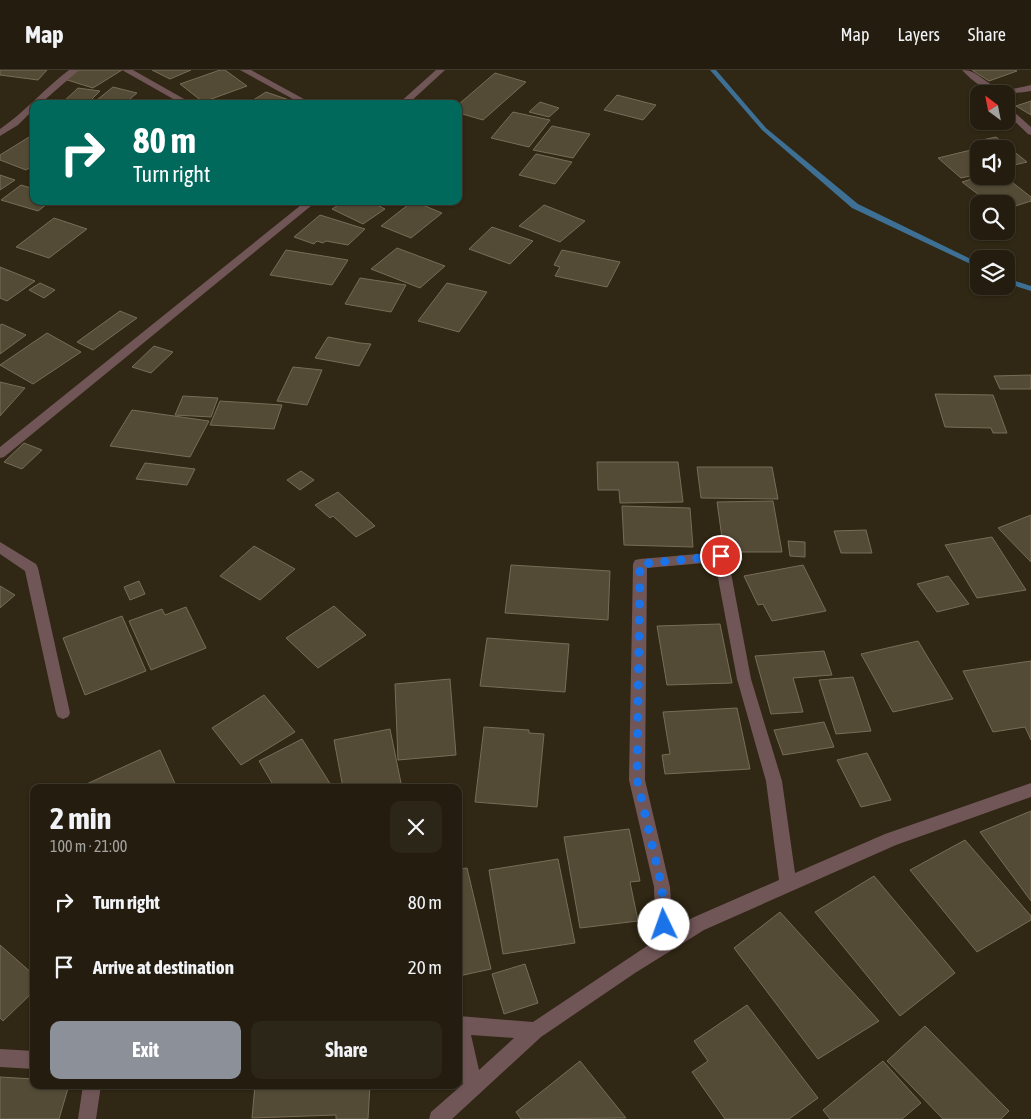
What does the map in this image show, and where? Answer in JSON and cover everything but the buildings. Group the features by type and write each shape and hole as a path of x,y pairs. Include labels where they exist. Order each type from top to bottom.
{"street":[{"path":"38,100 75,70"},
{"path":"126,70 182,100"},
{"path":"244,70 301,100"},
{"path":"407,100 441,70"},
{"path":"966,70 986,85"},
{"path":"1015,91 1031,88"},
{"path":"0,133 15,123 30,108"},
{"path":"1015,117 1031,132"},
{"path":"0,454 307,205"},
{"path":"0,547 31,568 63,713"},
{"path":"665,944 662,887 637,780 640,564 721,556 744,679 774,781 788,884"},
{"path":"438,1119 535,1031 698,924 891,839 1031,790"},
{"path":"462,1025 535,1031"},
{"path":"462,1038 473,1086"},
{"path":"0,1058 30,1060"},
{"path":"88,1119 92,1089"}],"waterway":[{"path":"713,70 764,129 855,206 970,262"},
{"path":"1015,283 1031,289"}],"route":[{"path":"664,925 662,887 637,780 640,564 721,556"}]}
